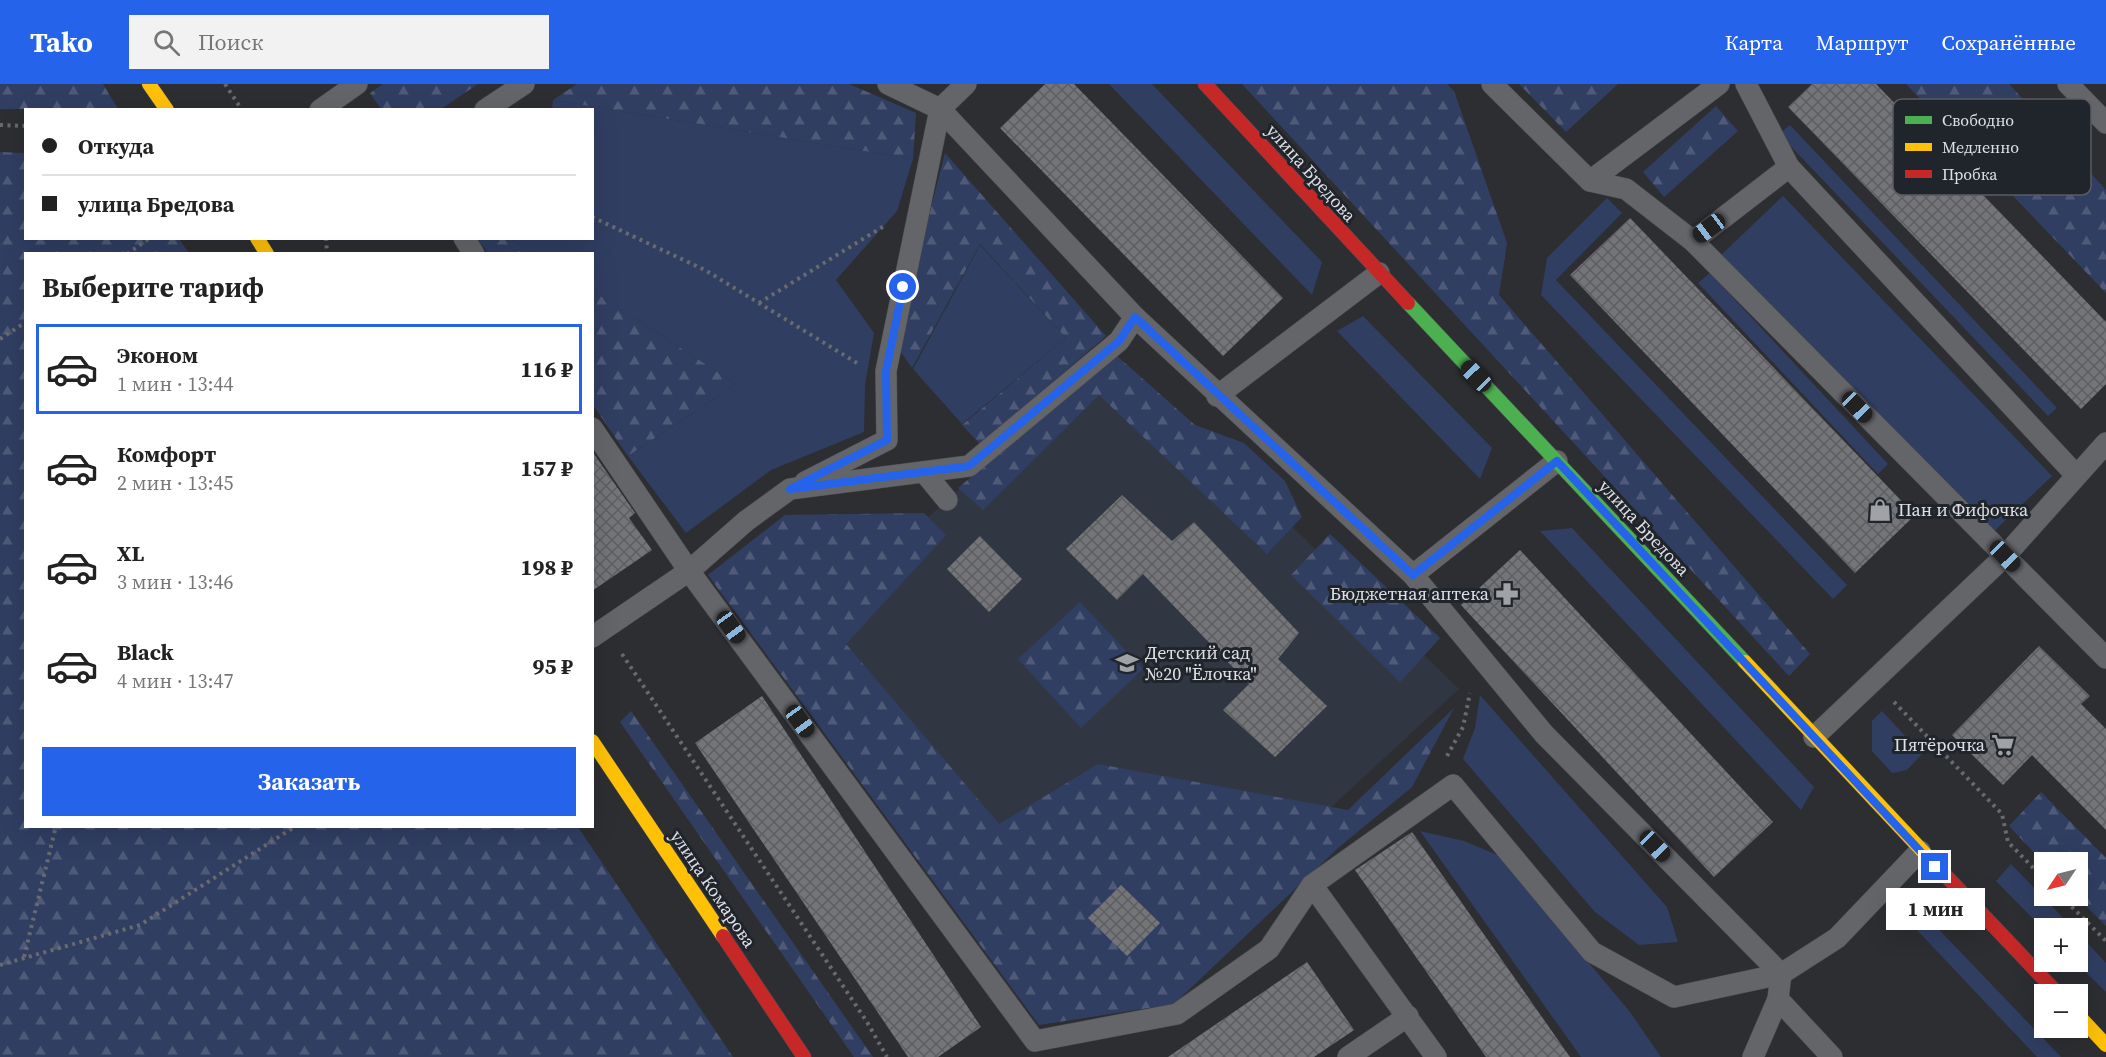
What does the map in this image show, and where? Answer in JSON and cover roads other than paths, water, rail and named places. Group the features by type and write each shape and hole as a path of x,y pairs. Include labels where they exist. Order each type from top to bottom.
{"main road":[{"path":"149,84 166,108"},
{"name":"улица Бредова","path":"1205,84 1378,273 1557,461 1920,851 2048,984"},
{"name":"улица Комарова","path":"594,744 804,1057"},
{"path":"2088,1026 2106,1045"}],"lane":[{"path":"323,108 357,84"},
{"path":"488,108 524,84"},
{"path":"888,84 940,109 1135,317 1217,396 1413,575 1544,734 1781,974"},
{"path":"1492,84 1590,181 1626,189 1693,240 2106,658"},
{"path":"1590,181 1719,84"},
{"path":"1746,84 1789,167 2076,475"},
{"path":"2068,84 2083,99"},
{"path":"599,633 690,571 746,520 790,489 887,440 886,381 940,109 963,85"},
{"path":"2091,108 2106,123"},
{"path":"1693,240 1789,167"},
{"path":"1217,396 1378,273"},
{"path":"790,489 969,466 1119,341 1135,317"},
{"path":"594,431 690,571 1033,1049 1177,1014 1269,949 1312,885 1453,785 1592,952 1674,997 1781,974 1837,938 1920,851"},
{"path":"1814,737 2005,556 2106,443"},
{"path":"1413,575 1557,461"},
{"path":"924,472 947,500"},
{"path":"1312,885 1436,1057"},
{"path":"1752,1057 1778,999 1781,974"},
{"path":"1778,999 1832,1057"},
{"path":"1348,1057 1408,1016"}],"place":[{"name":"Пан и Фифочка","path":"1880,510"},
{"name":"Бюджетная аптека","path":"1507,594"},
{"name":"Детский сад №20 \"Ёлочка\"","path":"1127,663"},
{"name":"Пятёрочка","path":"2003,745"}]}
